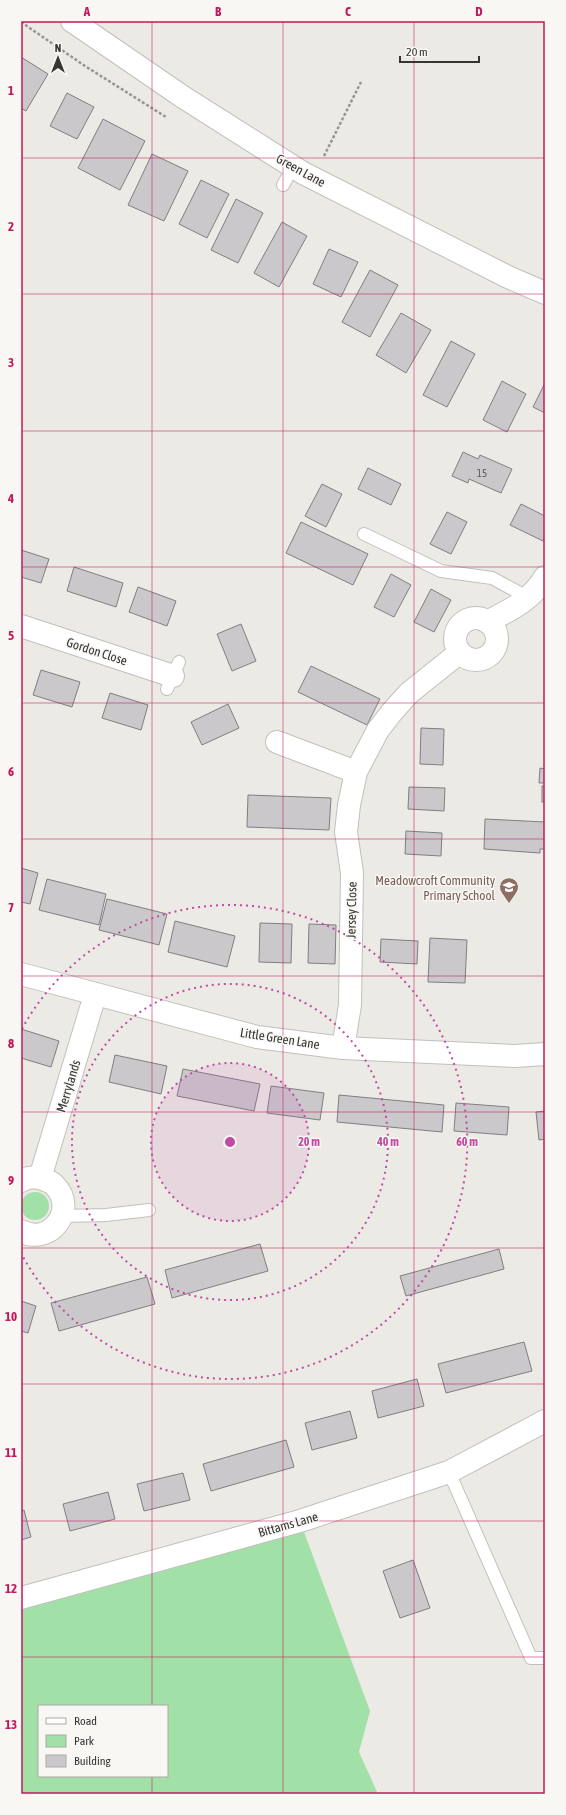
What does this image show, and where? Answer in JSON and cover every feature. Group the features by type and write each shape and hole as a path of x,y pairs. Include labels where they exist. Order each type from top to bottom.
{"street":[{"name":"Green Lane","path":"72,21 183,97 288,176 314,178 508,277 545,293"},
{"path":"487,622 529,598 539,587 545,577"},
{"path":"478,619 487,622 494,630 497,640 494,649 487,657 478,660 468,659 459,653 455,644 455,634 460,625 468,620 478,619"},
{"name":"Gordon Close","path":"21,626 173,676"},
{"name":"Jersey Close","path":"343,1048 350,1005 352,873 346,832 349,805 356,772 378,730 392,712 409,693 459,653"},
{"path":"277,742 356,772"},
{"name":"Little Green Lane","path":"21,974 95,995 257,1037 343,1048 515,1056 545,1054"},
{"name":"Merrylands","path":"63,1216 63,1198 55,1185 31,1179 95,995"},
{"path":"21,1231 29,1235 44,1234 56,1227 63,1216"},
{"name":"Bittams Lane","path":"21,1598 300,1521 449,1472 545,1421"}],"lane":[{"path":"364,534 441,571 492,578 529,598"},
{"path":"63,1216 149,1210"},
{"path":"449,1472 530,1658 545,1658"}],"path":[{"path":"21,22 85,66"},
{"path":"314,178 361,82"}],"green space":[{"path":"35,1192 45,1196 49,1206 45,1216 35,1220 25,1216 21,1206 25,1196"},
{"path":"300,1521 370,1711 359,1752 378,1794 21,1794 21,1598"}],"building":[{"path":"21,57 48,74 26,111 21,108"},
{"path":"67,93 94,107 77,139 50,126"},
{"path":"103,119 145,141 120,190 78,168"},
{"path":"152,154 188,171 164,221 128,205"},
{"path":"201,180 229,194 207,238 179,224"},
{"path":"236,199 263,213 238,263 211,250"},
{"path":"282,222 307,236 279,287 254,273"},
{"path":"329,249 358,262 341,297 313,284"},
{"path":"370,270 398,285 370,337 342,322"},
{"path":"401,313 431,330 406,373 376,355"},
{"path":"451,341 475,354 447,407 423,395"},
{"path":"502,381 526,394 507,432 483,420"},
{"path":"545,383 545,413 533,407"},
{"path":"463,452 478,459 480,455 512,469 501,493 469,479 468,483 452,476"},
{"path":"368,468 401,484 391,505 358,489"},
{"path":"322,484 342,494 326,527 305,516"},
{"path":"521,504 545,516 545,537 543,541 510,525"},
{"path":"447,512 467,522 451,554 430,544"},
{"path":"301,522 368,554 353,585 286,553"},
{"path":"21,550 49,559 41,583 21,577"},
{"path":"74,567 123,583 116,607 67,591"},
{"path":"391,574 411,585 394,617 374,607"},
{"path":"138,587 176,601 167,626 129,612"},
{"path":"431,589 451,600 434,632 414,622"},
{"path":"241,624 256,661 232,671 217,634"},
{"path":"311,666 380,699 367,725 298,692"},
{"path":"41,670 80,682 72,707 33,695"},
{"path":"110,693 148,705 141,730 102,718"},
{"path":"228,704 239,728 202,745 191,722"},
{"path":"421,728 444,729 443,765 420,764"},
{"path":"540,768 545,769 545,783 539,783"},
{"path":"542,786 545,786 545,802 542,802"},
{"path":"409,787 445,788 444,811 408,809"},
{"path":"248,795 331,798 329,830 247,827"},
{"path":"485,819 545,822 545,849 540,849 540,853 484,849"},
{"path":"406,831 442,833 441,856 405,854"},
{"path":"21,868 38,873 30,904 21,902"},
{"path":"47,879 106,894 99,925 39,910"},
{"path":"107,899 167,914 159,945 99,930"},
{"path":"175,921 235,936 227,967 168,952"},
{"path":"260,923 292,924 291,963 259,962"},
{"path":"309,924 336,925 335,964 308,963"},
{"path":"430,938 467,940 465,983 428,982"},
{"path":"381,939 418,941 417,964 380,962"},
{"path":"21,1029 59,1041 51,1067 21,1058"},
{"path":"115,1055 167,1066 161,1094 109,1082"},
{"path":"183,1069 260,1084 254,1111 177,1096"},
{"path":"271,1086 324,1093 320,1120 267,1113"},
{"path":"339,1095 444,1105 442,1132 337,1122"},
{"path":"456,1103 509,1107 507,1135 454,1131"},
{"path":"545,1111 545,1139 539,1140 536,1112"},
{"path":"260,1244 268,1271 172,1298 165,1270"},
{"path":"499,1249 504,1269 406,1296 400,1276"},
{"path":"147,1277 155,1304 59,1331 51,1303"},
{"path":"21,1301 36,1306 28,1333 21,1331"},
{"path":"524,1342 532,1371 446,1393 438,1364"},
{"path":"417,1379 424,1406 378,1418 372,1391"},
{"path":"350,1411 357,1438 312,1450 305,1423"},
{"path":"286,1440 294,1467 211,1491 203,1464"},
{"path":"183,1473 190,1500 144,1511 137,1484"},
{"path":"108,1492 115,1519 70,1531 63,1504"},
{"path":"24,1510 31,1537 21,1540 21,1511"},
{"path":"413,1560 430,1608 400,1618 383,1571"}],"place":[{"name":"Meadowcroft Community Primary School","path":"509,904"}]}
